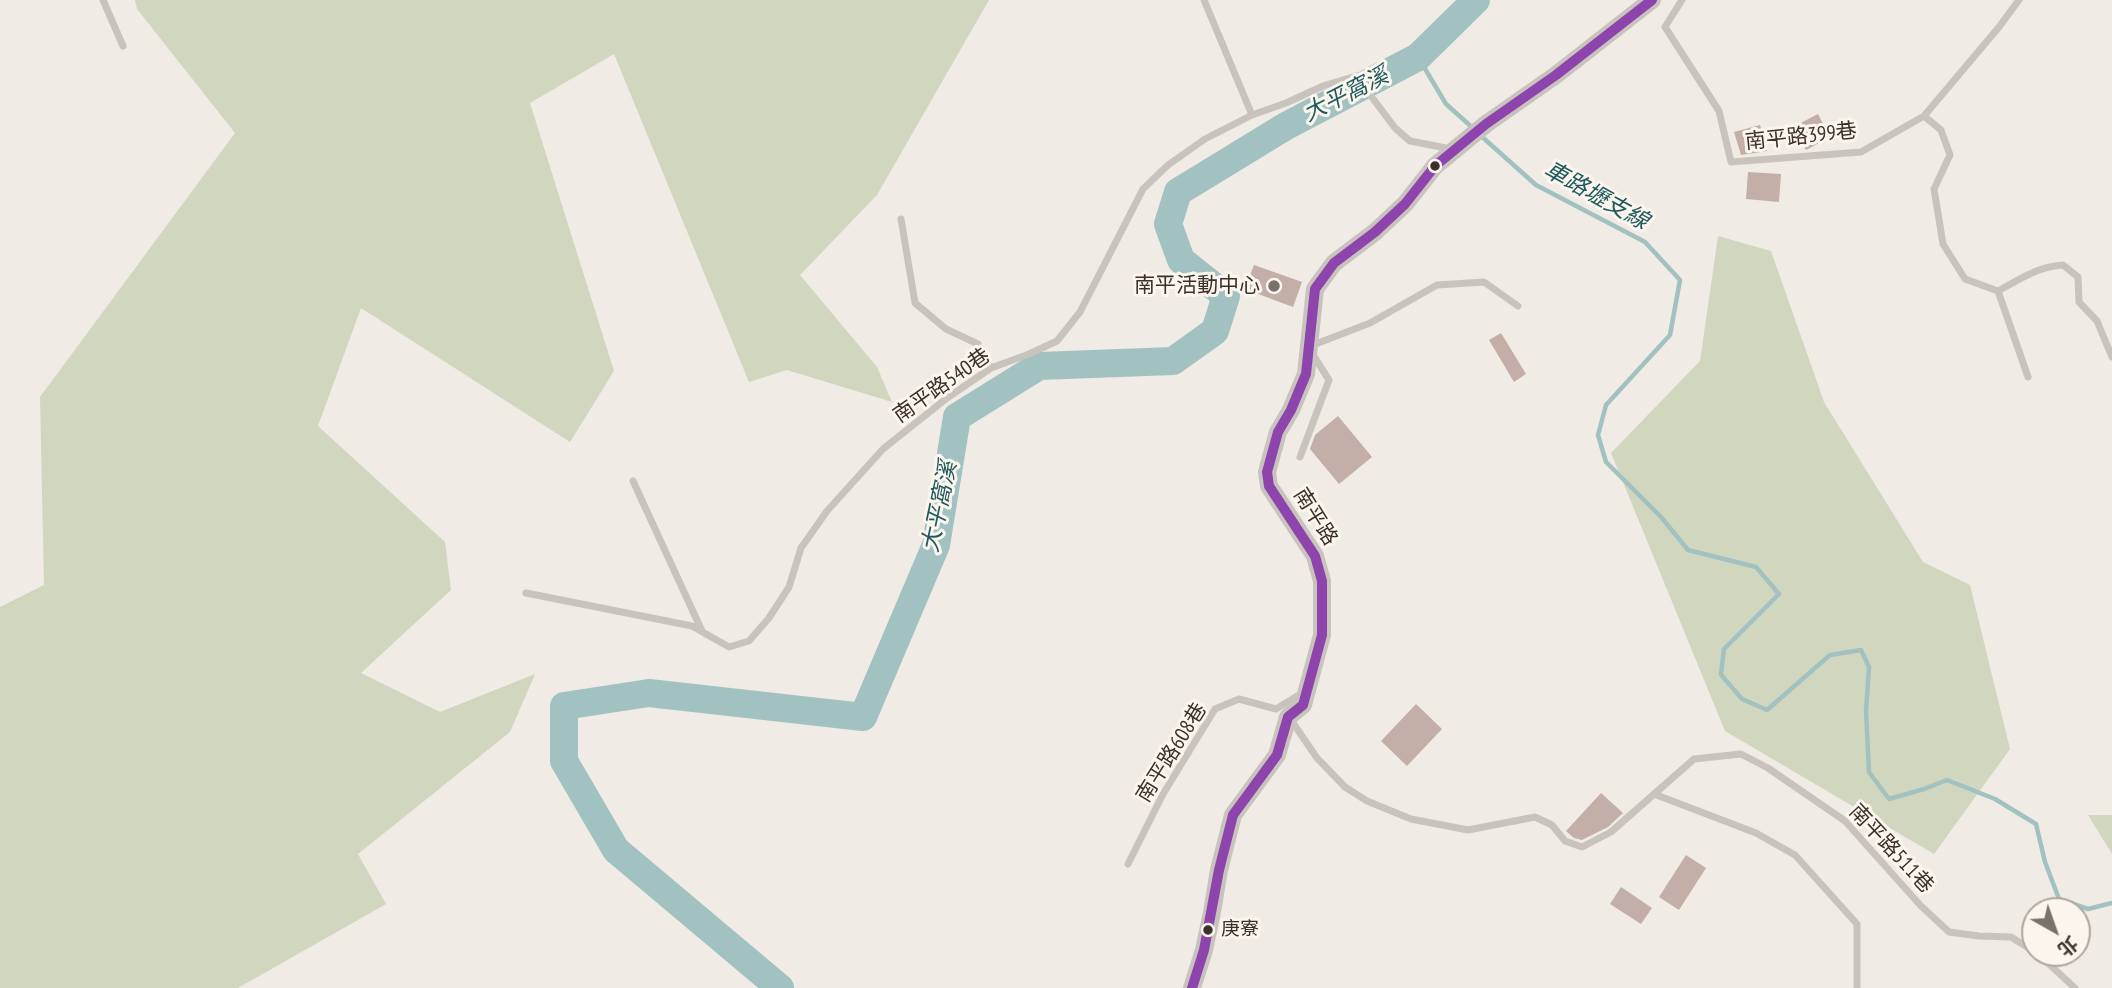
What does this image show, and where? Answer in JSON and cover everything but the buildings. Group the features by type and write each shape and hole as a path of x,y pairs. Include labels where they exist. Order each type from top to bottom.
{"street":[{"name":"南平路","path":"1192,988 1207,937 1219,870 1233,815 1277,755 1288,717 1303,705 1322,635 1322,581 1315,556 1269,486 1267,472 1278,432 1291,410 1306,374 1315,289 1334,263 1375,232 1405,204 1434,166 1652,0"}],"lane":[{"path":"103,0 123,46"},
{"path":"1204,0 1252,115"},
{"name":"南平路399巷","path":"1682,0 1665,27 1719,111 1731,162 1861,152 1924,116 2019,0"},
{"name":"南平路540巷","path":"526,593 692,626 729,647 749,641 769,618 789,587 801,548 827,511 883,449 947,398 991,368 1056,341 1080,312 1143,189 1168,165 1205,139 1252,115 1323,86 1356,76 1376,106 1410,141 1454,150"},
{"path":"1924,116 1941,130 1950,155 1934,189 1943,244 1965,279 1998,291 2051,265 2063,265 2078,277 2079,302 2097,321 2112,357"},
{"path":"901,219 915,303 946,329 978,344 991,368"},
{"path":"1300,457 1329,380 1308,347 1370,323 1437,285 1484,282 1518,306"},
{"path":"1998,291 2028,377"},
{"path":"633,481 702,631"},
{"name":"南平路608巷","path":"1128,864 1163,794 1215,709 1239,699 1276,709 1307,690"},
{"name":"南平路511巷","path":"1288,717 1317,758 1345,787 1367,801 1412,819 1468,830 1535,817 1552,825 1565,841 1582,847 1611,832 1694,759 1741,754 1768,768 1845,821 1921,906 1948,932 2011,937 2021,943"},
{"path":"1654,794 1756,834 1795,855 1857,924 1857,988"},
{"name":"南平路511巷","path":"2052,967 2075,988"}],"green space":[{"path":"135,0 989,0 877,195 800,275 877,367 892,402 787,370 749,382 614,54 530,103 614,371 570,442 361,308 318,426 445,542 451,590 361,673 440,712 535,674 510,732 358,854 386,904 238,988 0,988 0,607 44,585 40,397 235,133 137,9"},
{"path":"1718,236 1771,251 1824,402 1923,562 1970,585 2010,749 1934,854 1725,731 1611,453 1700,361"},
{"path":"2088,815 2112,815 2112,854"}],"waterway":[{"name":"大平窩溪","path":"780,988 616,850 564,761 564,706 649,693 863,717 936,545 957,417 1039,366 1173,361 1215,331 1226,296 1181,260 1168,224 1178,192 1286,126 1418,57 1476,0"},
{"name":"車路壢支線","path":"1418,57 1446,104 1474,129"},
{"name":"車路壢支線","path":"1480,135 1536,185 1645,242 1680,280 1670,335 1606,405 1598,435 1606,462 1661,517 1688,550 1756,567 1779,594 1724,649 1721,674 1723,677 1742,699 1767,710 1830,655 1861,650 1869,667 1866,711 1869,772 1889,799 1947,780 1995,799 2036,824 2045,862 2059,899 2088,909 2112,903"}],"transit line":[{"path":"1192,988 1204,950 1219,870 1233,815 1277,755 1288,717 1303,705 1322,635 1322,581 1315,556 1269,486 1267,472 1278,432 1291,410 1306,374 1315,289 1334,263 1375,232 1405,204 1435,166 1486,124 1556,75 1652,0"}],"place":[{"name":"南平活動中心","path":"1274,286"},
{"name":"庚寮","path":"1208,930"}]}
